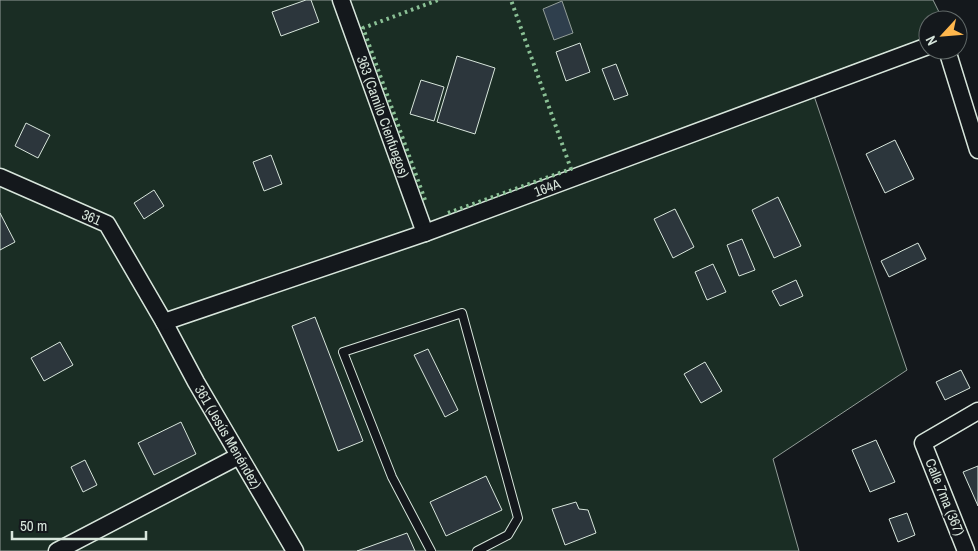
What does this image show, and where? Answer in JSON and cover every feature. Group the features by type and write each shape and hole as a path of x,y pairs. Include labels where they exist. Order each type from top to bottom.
{"street":[{"name":"363 (Camilo Cienfuegos)","path":"340,0 425,234"},
{"name":"164A","path":"164,322 425,234 918,50"},
{"path":"950,60 978,150"},
{"name":"361","path":"0,177 107,224 164,322"},
{"name":"361 (Jesús Menéndez)","path":"164,322 196,382 295,551"},
{"name":"Calle 7ma (367)","path":"966,551 923,444 978,411"},
{"path":"57,551 239,456"}],"lane":[{"path":"431,551 392,477 343,352 462,313 518,518 508,535 477,551"}],"green space":[{"path":"0,0 933,0 938,10 918,10 918,41 809,81 907,370 773,459 799,551 0,551"}],"water":[{"path":"562,1 573,33 554,40 543,9"}],"building":[{"path":"311,0 319,22 281,36 272,12"},
{"path":"580,43 590,72 566,81 556,52"},
{"path":"457,56 495,68 475,134 437,122"},
{"path":"616,64 628,95 614,100 602,69"},
{"path":"421,80 444,87 434,121 410,114"},
{"path":"26,123 50,135 38,158 15,146"},
{"path":"895,140 914,179 885,193 866,154"},
{"path":"271,155 282,184 264,191 253,162"},
{"path":"154,190 164,206 144,219 134,203"},
{"path":"778,197 801,246 774,258 752,210"},
{"path":"675,209 694,247 673,258 654,219"},
{"path":"0,213 15,242 0,250"},
{"path":"742,239 755,270 739,276 727,245"},
{"path":"918,243 926,259 889,277 881,261"},
{"path":"713,264 726,292 707,300 695,272"},
{"path":"796,280 803,296 780,306 772,291"},
{"path":"315,317 363,441 338,451 292,326"},
{"path":"60,342 73,365 44,381 31,358"},
{"path":"428,349 458,410 445,417 414,355"},
{"path":"705,362 722,391 701,403 684,374"},
{"path":"961,370 970,388 945,400 936,382"},
{"path":"181,422 196,454 154,475 138,443"},
{"path":"876,440 895,482 870,492 852,450"},
{"path":"85,460 97,485 83,492 71,467"},
{"path":"978,466 978,506 963,472"},
{"path":"486,476 502,510 446,536 430,502"},
{"path":"576,502 579,509 588,510 596,533 565,545 552,509"},
{"path":"907,513 915,535 898,542 889,519"},
{"path":"407,533 415,551 357,551"}],"hedge":[{"path":"425,200 363,28 438,0"},
{"path":"448,213 571,169 511,0"}]}
